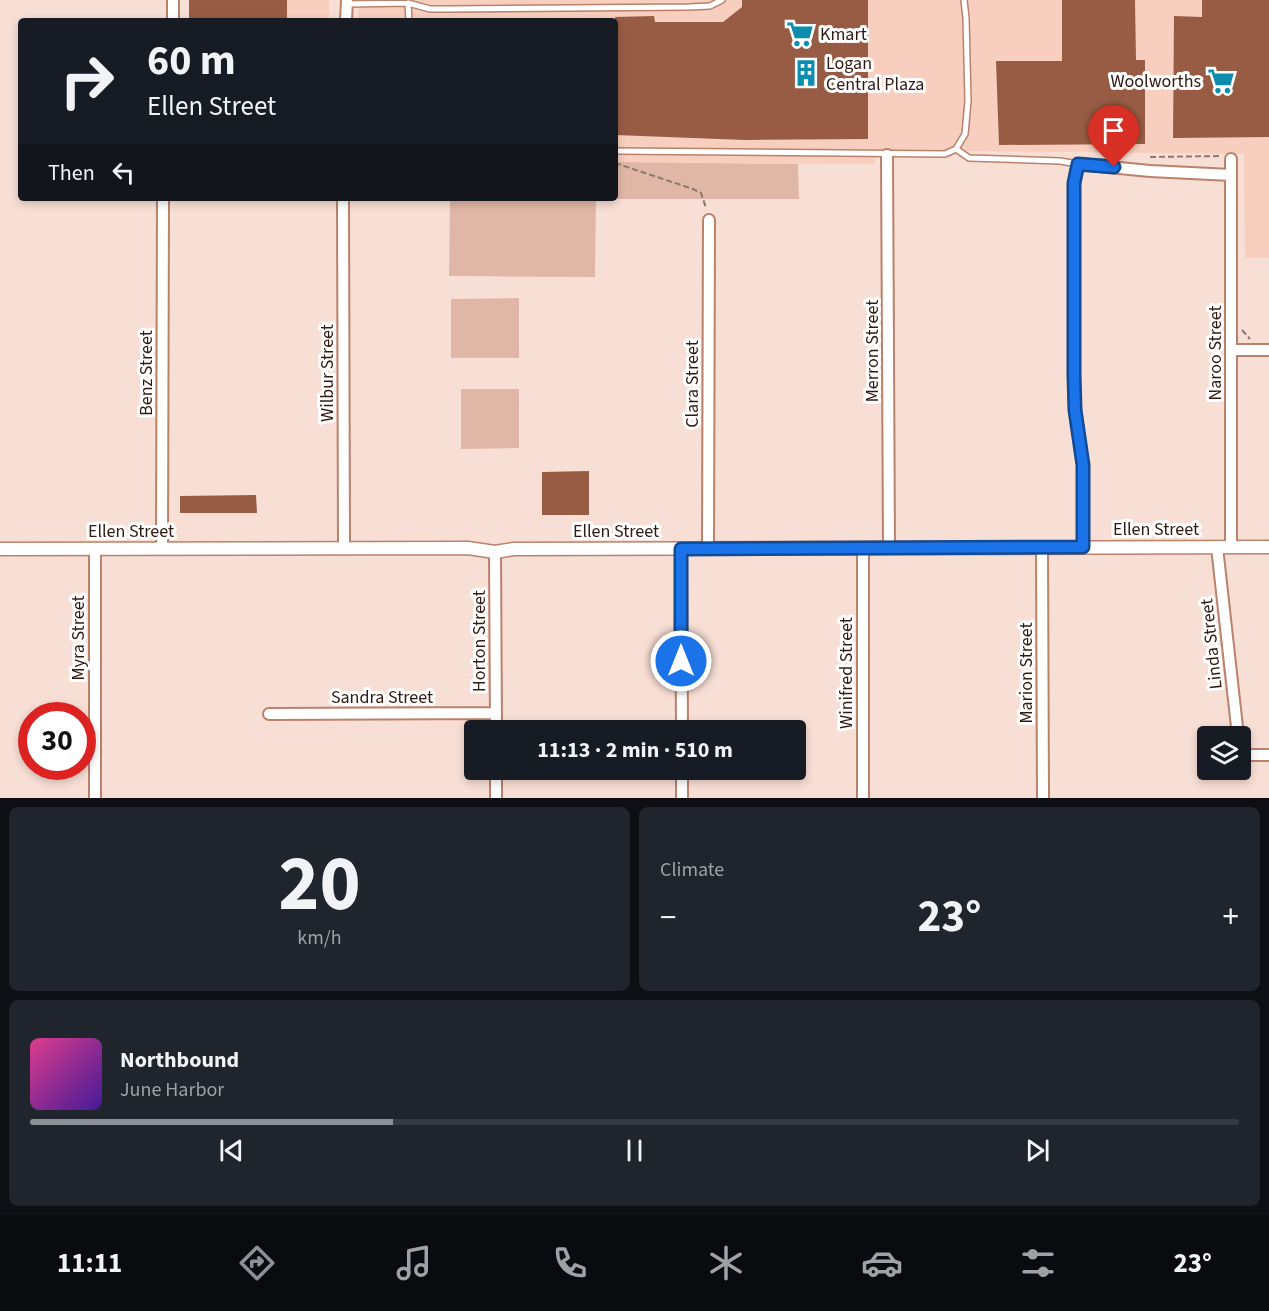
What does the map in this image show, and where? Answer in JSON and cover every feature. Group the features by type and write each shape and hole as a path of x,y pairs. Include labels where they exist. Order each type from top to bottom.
{"street":[{"path":"173,0 173,18"},
{"path":"346,18 347,2"},
{"name":"Merron Street","path":"887,155 889,548"},
{"name":"Naroo Street","path":"1231,159 1231,547"},
{"path":"1083,547 1083,465 1075,410 1074,375 1074,183 1078,164 1150,171 1231,175"},
{"name":"Benz Street","path":"162,549 163,201"},
{"name":"Wilbur Street","path":"343,201 344,548"},
{"name":"Clara Street","path":"708,548 709,220"},
{"path":"1231,350 1269,350"},
{"name":"Linda Street","path":"1217,547 1237,726"},
{"name":"Ellen Street","path":"0,549 344,548 468,549 495,552 514,549 1269,547"},
{"name":"Marion Street","path":"1042,548 1043,798"},
{"name":"Myra Street","path":"95,549 95,798"},
{"path":"681,549 682,720"},
{"name":"Winifred Street","path":"862,549 863,798"},
{"name":"Horton Street","path":"495,552 495,720"},
{"name":"Sandra Street","path":"269,714 495,713"},
{"path":"1251,755 1269,755"},
{"path":"496,780 496,798"},
{"path":"682,780 682,797"}],"lane":[{"path":"347,2 408,3 430,9 449,9 689,7 710,6 722,0"},
{"path":"618,151 945,154 956,149 965,134 968,101 964,0"},
{"path":"408,3 409,18"},
{"path":"956,149 969,158 1060,161 1078,164"}],"path":[{"path":"618,164 693,189 704,199 709,220"}],"shaded area":[{"path":"189,0 329,0 329,18 189,18"},
{"path":"358,0 1269,0 1269,258 1245,258 1244,154 875,150 875,164 618,162 618,18 358,18"},
{"path":"618,162 798,164 799,199 618,199"},
{"path":"450,201 596,201 595,277 449,276"},
{"path":"519,298 519,358 451,358 451,299"},
{"path":"461,389 519,389 519,448 461,449"}],"building":[{"path":"189,0 287,0 287,18 189,18"},
{"path":"742,0 868,0 868,139 745,140 618,135 618,18 615,17 654,16 655,22 723,22 742,7"},
{"path":"1062,0 1135,0 1136,60 1145,60 1145,144 999,145 996,61 1062,61"},
{"name":"Woolworths","path":"1202,0 1269,0 1269,137 1173,138 1174,16 1202,17"},
{"path":"589,471 589,515 542,515 542,472"},
{"path":"256,495 257,513 180,513 180,496"}],"place":[{"name":"Kmart","path":"800,34"},
{"name":"Logan Central Plaza","path":"806,73"},
{"name":"Woolworths","path":"1221,81"}],"route":[{"path":"681,661 681,549 1083,547 1083,465 1075,410 1074,375 1074,183 1078,164 1114,167"}]}
